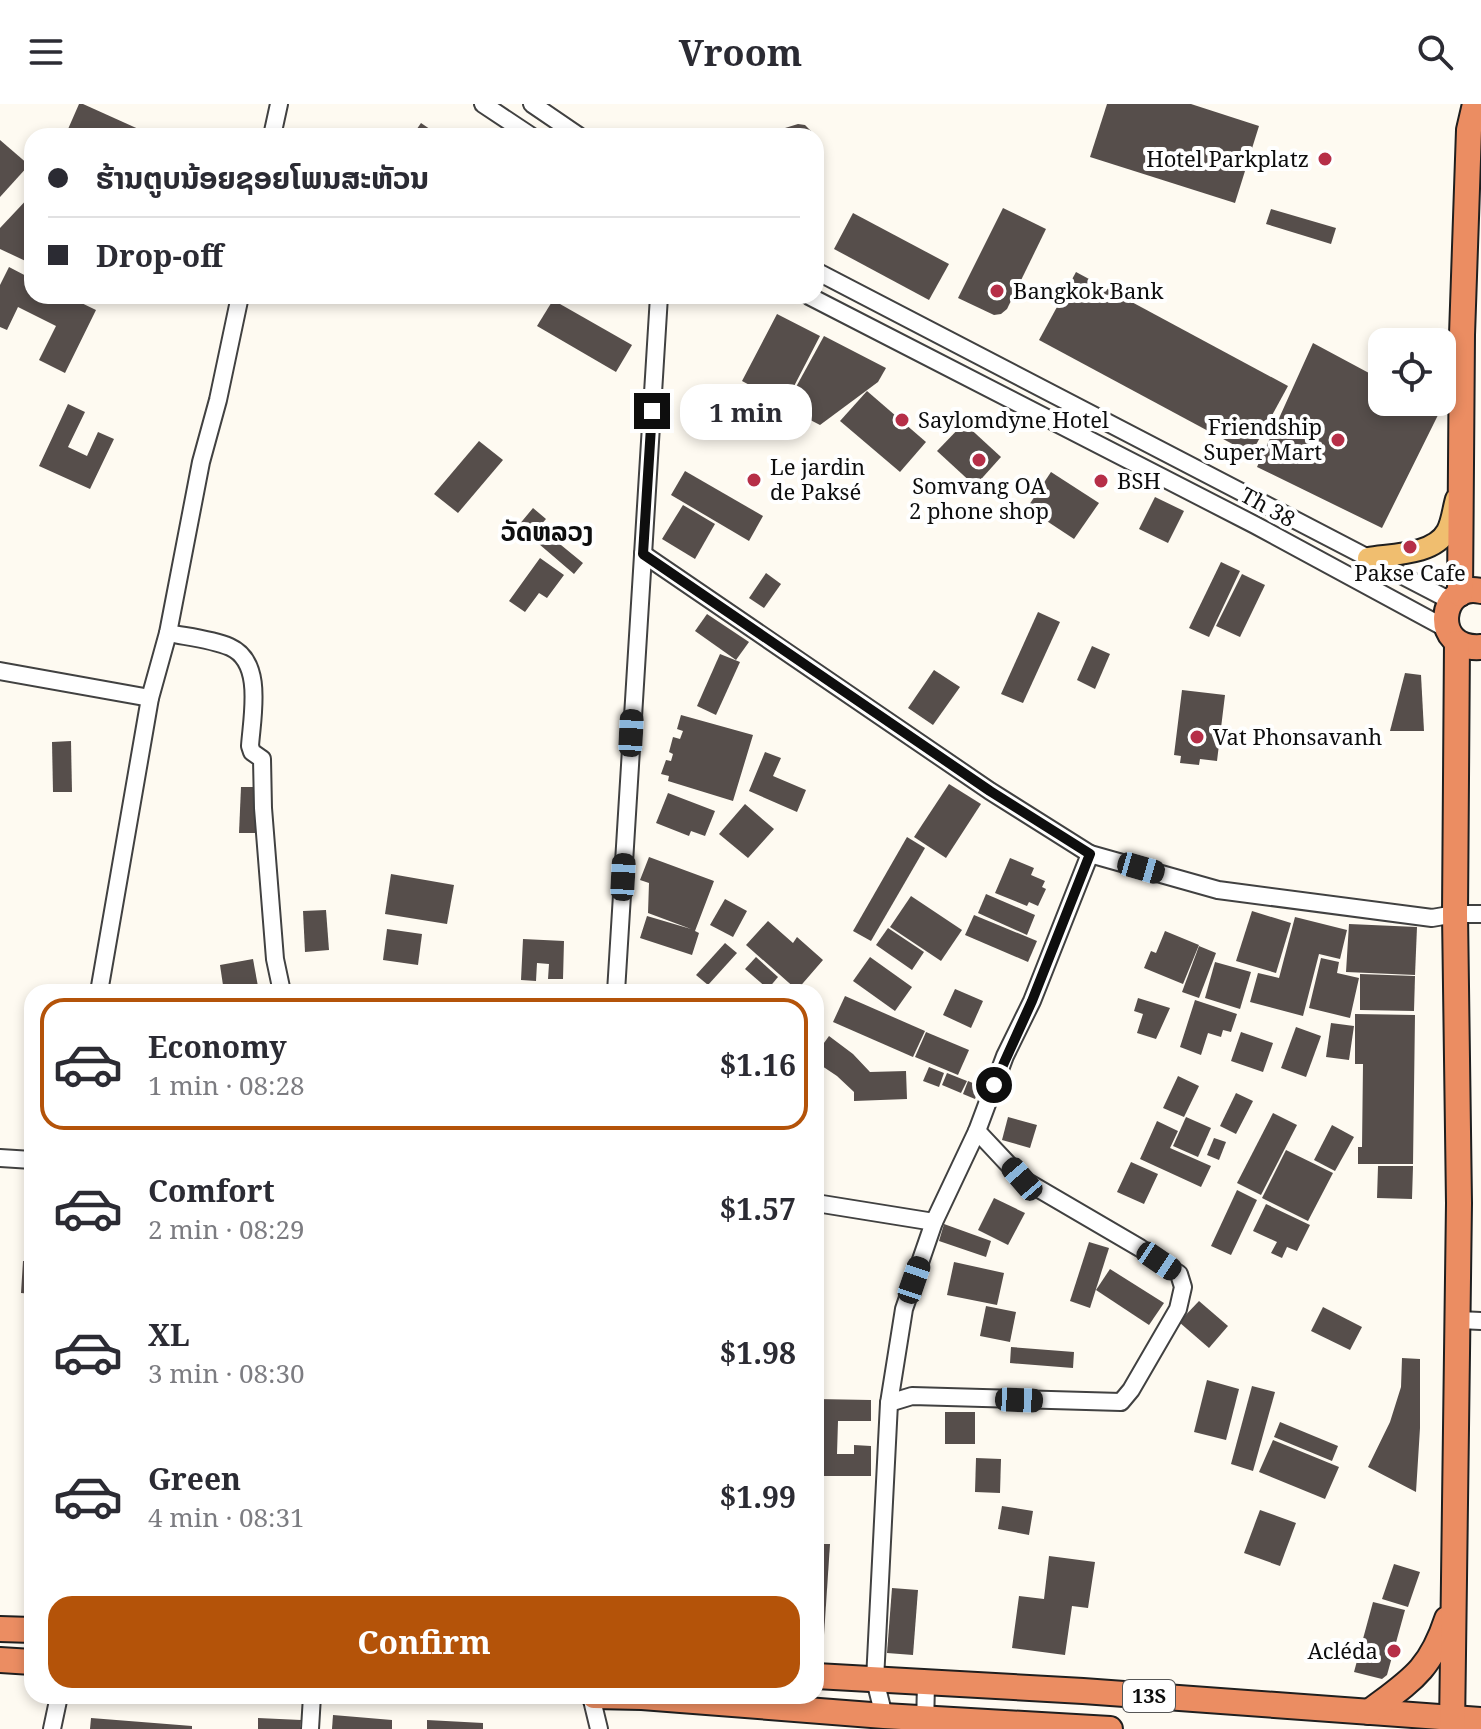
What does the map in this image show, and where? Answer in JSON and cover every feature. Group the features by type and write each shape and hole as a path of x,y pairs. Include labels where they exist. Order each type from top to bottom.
{"highway":[{"path":"1452,1724 1454,1594 1470,1321 1455,914 1452,636 1446,610 1464,595 1461,480 1469,130 1475,104"},
{"path":"1452,636 1469,648 1481,647"},
{"path":"1369,1712 1419,1676 1437,1649 1454,1594"},
{"path":"0,1629 24,1630"},
{"path":"0,1660 24,1662"},
{"name":"13S","path":"824,1677 1369,1712 1452,1724 1481,1720"},
{"name":"13S","path":"733,1704 884,1716 925,1723 1110,1729"}],"main road":[{"path":"1368,558 1418,550 1434,544 1447,532 1461,480"}],"street":[{"path":"274,128 279,104"},
{"path":"483,104 519,128"},
{"path":"532,104 567,128"},
{"name":"Th 38","path":"824,275 1368,558 1464,595"},
{"path":"100,984 150,698 168,633 201,462 238,304"},
{"path":"616,984 659,304"},
{"name":"Th 38","path":"824,304 1255,525 1452,636"},
{"path":"1255,525 1265,503"},
{"path":"643,554 977,782 1090,854 1218,890 1432,918 1481,914"},
{"path":"168,633 232,648 251,668 253,701 250,746 252,752 262,759 274,943 281,984"},
{"path":"0,671 150,698"},
{"path":"884,1716 875,1680 889,1403 904,1309 934,1222 977,1131 1090,854"},
{"path":"889,1403 912,1396 1121,1402 1131,1390 1182,1299 1179,1274 1022,1179 977,1131"},
{"path":"0,1158 24,1160"},
{"path":"824,1204 934,1222"},
{"path":"925,1723 926,1683"},
{"path":"52,1729 57,1704"},
{"path":"310,1729 312,1704"},
{"path":"594,1704 599,1729"}],"building":[{"path":"79,104 83,104 136,128 68,128"},
{"path":"1107,104 1191,104 1259,126 1235,203 1090,157"},
{"path":"798,124 808,128 785,128"},
{"path":"0,140 24,161 24,171 0,197"},
{"path":"24,202 24,260 0,249 0,228"},
{"path":"1003,208 1046,229 1007,309 994,315 958,298"},
{"path":"1271,209 1336,228 1331,244 1266,224"},
{"path":"853,213 949,264 929,300 834,249"},
{"path":"9,267 24,275 24,304 84,304 96,310 65,373 39,360 56,326 18,307 7,330 0,327 0,285"},
{"path":"1076,272 1288,386 1251,454 1039,340"},
{"path":"551,304 560,304 632,345 616,372 537,326"},
{"path":"777,314 820,336 791,392 782,388 776,399 742,381"},
{"path":"824,336 886,368 878,382 820,425 785,407"},
{"path":"1313,343 1368,372 1368,416 1438,416 1382,528 1257,467"},
{"path":"867,391 926,442 900,472 840,421"},
{"path":"68,404 85,412 68,447 87,456 98,432 114,439 90,489 39,466"},
{"path":"964,423 1001,457 975,486 937,451"},
{"path":"479,441 503,460 458,513 434,494"},
{"path":"685,471 763,516 749,541 671,495"},
{"path":"1051,472 1099,503 1074,539 1027,508"},
{"path":"1155,497 1184,511 1168,543 1139,529"},
{"path":"683,505 715,524 695,559 662,539"},
{"path":"533,508 546,519 539,527 583,563 574,574 518,526"},
{"path":"540,558 564,575 547,598 539,593 525,612 509,601"},
{"path":"1221,562 1240,571 1209,637 1189,628"},
{"path":"766,573 781,584 764,608 749,598"},
{"path":"1242,574 1265,585 1240,637 1216,626"},
{"path":"1038,612 1060,622 1023,703 1001,694"},
{"path":"707,614 749,642 736,660 695,631"},
{"path":"1092,646 1110,654 1095,689 1077,680"},
{"path":"720,654 740,662 716,715 697,706"},
{"path":"934,670 960,687 933,725 908,708"},
{"path":"1405,673 1421,675 1424,731 1390,731"},
{"path":"1182,690 1225,695 1217,761 1200,759 1199,765 1180,763 1181,756 1174,755"},
{"path":"681,715 753,735 733,801 668,781 669,776 661,774 666,760 671,761 673,754 669,752 673,737 680,739 683,731 677,729"},
{"path":"71,741 72,792 53,792 52,742"},
{"path":"765,752 781,758 773,776 806,790 797,812 749,791"},
{"path":"949,784 981,804 946,858 914,837"},
{"path":"241,787 261,787 259,833 239,833"},
{"path":"668,793 715,811 705,836 691,831 689,836 656,823"},
{"path":"745,804 774,829 748,858 719,834"},
{"path":"907,837 925,848 871,941 853,931"},
{"path":"649,857 714,881 695,931 699,933 692,955 640,938 647,916 691,929 648,913 649,883 640,880"},
{"path":"1010,858 1034,868 1031,875 1045,881 1042,887 1046,889 1038,906 1029,902 1027,906 995,893"},
{"path":"391,874 454,885 447,924 385,914"},
{"path":"986,894 1035,915 1027,935 978,913"},
{"path":"911,896 962,930 941,961 890,927"},
{"path":"725,899 747,911 733,937 710,925"},
{"path":"326,910 329,950 305,952 303,911"},
{"path":"1252,911 1291,923 1276,973 1236,961"},
{"path":"974,915 1037,941 1028,962 965,935"},
{"path":"1295,917 1347,930 1340,959 1319,954 1303,1016 1250,1002 1258,973 1279,978"},
{"path":"768,921 793,943 797,937 823,960 802,984 790,984 746,945"},
{"path":"1349,924 1417,927 1415,975 1346,972"},
{"path":"888,928 924,952 912,970 876,945"},
{"path":"387,929 422,934 418,965 383,960"},
{"path":"1165,931 1199,945 1183,984 1144,968 1151,951 1156,953"},
{"path":"523,939 564,941 563,979 548,979 549,964 537,963 536,981 521,980"},
{"path":"725,943 737,953 709,984 696,975"},
{"path":"1199,946 1216,953 1199,998 1182,992"},
{"path":"756,957 778,977 772,984 762,984 745,969"},
{"path":"870,957 912,987 895,1011 853,981"},
{"path":"1321,958 1339,962 1337,973 1359,978 1350,1018 1309,1008"},
{"path":"253,959 258,984 223,984 220,965"},
{"path":"1215,962 1251,972 1240,1009 1205,998"},
{"path":"1360,974 1415,976 1414,1011 1360,1010"},
{"path":"955,989 983,1001 971,1028 943,1015"},
{"path":"845,996 925,1031 913,1057 833,1022"},
{"path":"1138,998 1170,1008 1156,1039 1137,1033 1143,1014 1134,1011"},
{"path":"1195,1000 1237,1014 1231,1032 1223,1030 1221,1037 1208,1033 1201,1055 1180,1047"},
{"path":"1355,1014 1415,1015 1413,1164 1358,1164 1358,1147 1362,1147 1363,1064 1355,1064"},
{"path":"1331,1023 1354,1026 1349,1060 1326,1057"},
{"path":"1296,1027 1321,1036 1306,1077 1281,1068"},
{"path":"926,1032 969,1050 958,1075 915,1057"},
{"path":"1241,1032 1273,1043 1263,1072 1231,1061"},
{"path":"829,1036 870,1072 906,1071 907,1099 854,1101 854,1092 824,1067 824,1043"},
{"path":"929,1067 944,1073 939,1087 923,1081"},
{"path":"947,1073 967,1081 961,1093 942,1085"},
{"path":"1178,1076 1199,1086 1184,1117 1163,1108"},
{"path":"968,1081 980,1086 975,1099 963,1094"},
{"path":"1236,1093 1253,1101 1236,1134 1220,1126"},
{"path":"1273,1113 1297,1125 1261,1195 1237,1183"},
{"path":"1008,1117 1037,1125 1030,1148 1002,1140"},
{"path":"1186,1117 1211,1128 1198,1157 1173,1146"},
{"path":"1157,1121 1178,1131 1170,1148 1211,1166 1201,1187 1140,1159"},
{"path":"1332,1125 1354,1137 1335,1171 1314,1160"},
{"path":"1214,1138 1226,1142 1219,1160 1207,1155"},
{"path":"1286,1150 1333,1173 1308,1221 1262,1198"},
{"path":"1131,1162 1158,1174 1144,1204 1117,1192"},
{"path":"1378,1166 1413,1166 1412,1199 1377,1198"},
{"path":"1237,1190 1257,1200 1231,1255 1211,1246"},
{"path":"994,1198 1025,1213 1008,1245 978,1230"},
{"path":"1266,1204 1310,1225 1297,1251 1287,1247 1282,1258 1271,1253 1277,1242 1253,1231"},
{"path":"944,1224 991,1241 986,1257 939,1241"},
{"path":"1089,1242 1109,1248 1090,1308 1070,1301"},
{"path":"23,1261 24,1261 24,1293 21,1293"},
{"path":"954,1262 1004,1273 997,1305 947,1295"},
{"path":"1110,1269 1164,1303 1149,1325 1096,1290"},
{"path":"1199,1301 1228,1326 1209,1348 1179,1322"},
{"path":"986,1306 1016,1312 1010,1342 980,1336"},
{"path":"1323,1307 1362,1327 1350,1350 1311,1331"},
{"path":"1011,1347 1074,1352 1073,1368 1010,1363"},
{"path":"1402,1358 1420,1359 1416,1492 1368,1467 1390,1422 1401,1387"},
{"path":"1207,1380 1239,1389 1226,1440 1194,1432"},
{"path":"1252,1386 1275,1392 1253,1471 1231,1464"},
{"path":"824,1399 871,1400 871,1421 838,1421 837,1454 854,1454 854,1445 871,1446 871,1476 824,1476"},
{"path":"945,1412 975,1412 975,1444 945,1444"},
{"path":"1280,1422 1338,1446 1332,1461 1274,1437"},
{"path":"1273,1440 1339,1467 1325,1499 1259,1472"},
{"path":"976,1458 1001,1459 1000,1493 975,1492"},
{"path":"1002,1506 1033,1511 1029,1535 998,1529"},
{"path":"1260,1510 1296,1523 1280,1566 1244,1553"},
{"path":"824,1544 830,1544 824,1635"},
{"path":"1049,1556 1095,1562 1088,1608 1072,1606 1065,1655 1012,1648 1019,1596 1044,1599"},
{"path":"1394,1564 1420,1572 1408,1607 1382,1599"},
{"path":"892,1588 918,1590 913,1655 887,1653"},
{"path":"1373,1602 1405,1610 1387,1675 1382,1679 1354,1672"},
{"path":"333,1715 392,1720 392,1729 332,1729"},
{"path":"91,1718 192,1726 192,1729 90,1729"},
{"path":"258,1718 301,1720 300,1729 258,1729"},
{"path":"427,1720 483,1723 483,1729 427,1729"}],"place":[{"name":"Hotel Parkplatz","path":"1325,159"},
{"name":"Bangkok Bank","path":"997,291"},
{"name":"Saylomdyne Hotel","path":"902,420"},
{"name":"Friendship Super Mart","path":"1338,440"},
{"name":"Somvang OA 2 phone shop","path":"979,460"},
{"name":"Le jardin de Paksé","path":"754,480"},
{"name":"BSH","path":"1101,481"},
{"name":"Pakse Cafe","path":"1410,547"},
{"name":"Vat Phonsavanh","path":"1197,737"},
{"name":"Acléda","path":"1394,1651"}],"district":[{"name":"ວັດຫລວງ","path":"547,532"}],"route":[{"path":"652,411 643,554 990,791 1090,854 1032,1001 994,1085"}]}
